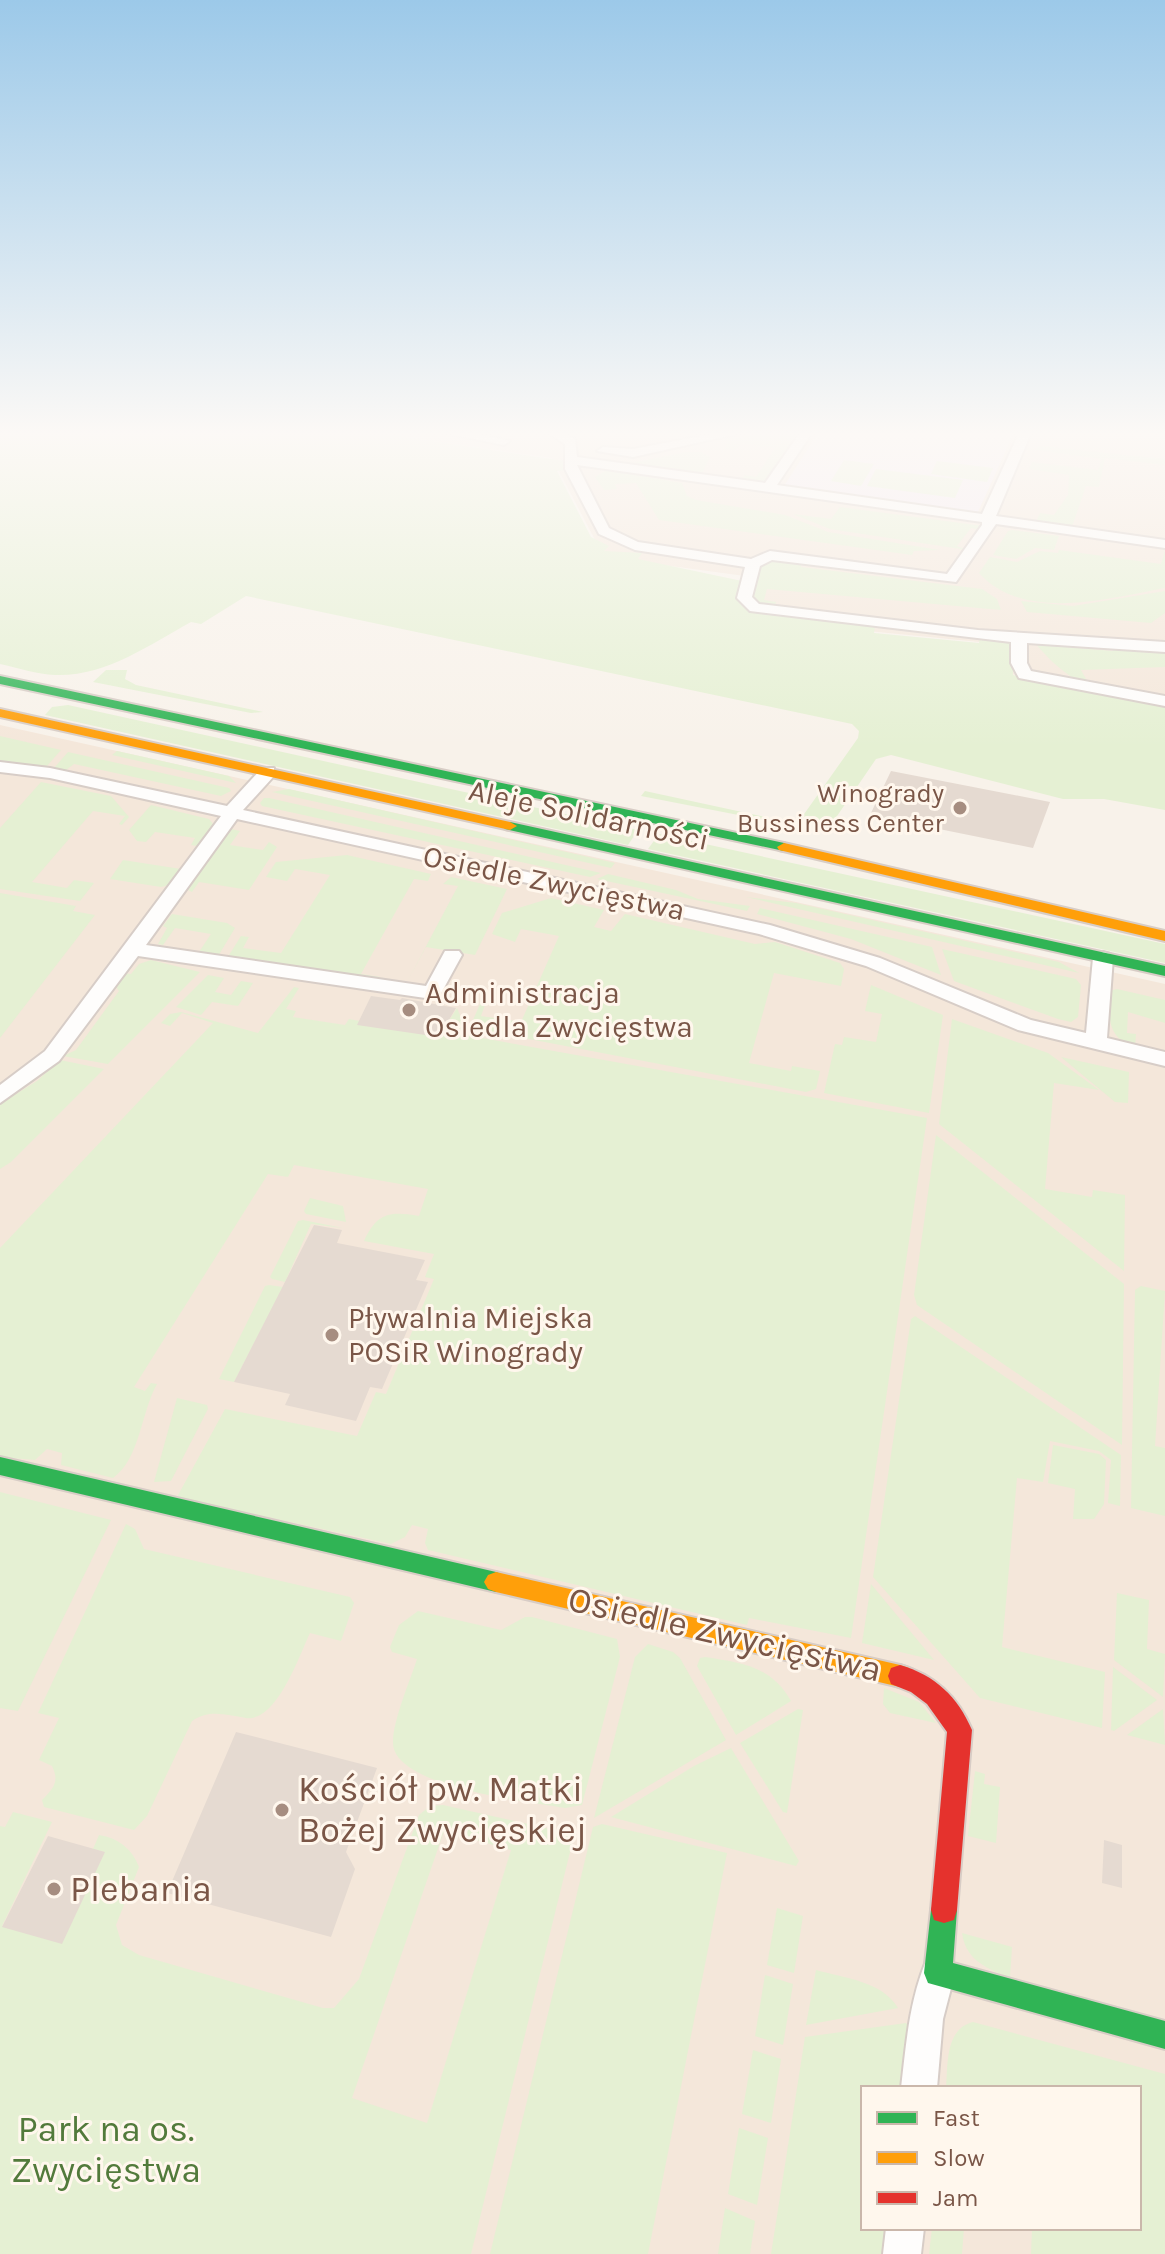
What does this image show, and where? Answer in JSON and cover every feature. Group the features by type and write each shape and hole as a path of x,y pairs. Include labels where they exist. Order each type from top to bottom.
{"street":[{"path":"614,538 635,546 753,564 770,555 951,579 978,538"},
{"path":"1121,538 1165,544"},
{"path":"753,564 744,598 755,608 862,623 1019,638 1047,636 1165,647"},
{"path":"1019,638 1019,663 1025,675 1165,701"},
{"name":"Aleje Solidarności","path":"2,681 863,864 1165,936"},
{"path":"44,723 33,716 32,711 39,704 74,695"},
{"name":"Aleje Solidarności","path":"0,713 1165,971"},
{"name":"Osiedle Zwycięstwa","path":"0,767 45,772 816,942 873,962 989,1013 1096,1044 1165,1059"},
{"path":"0,1096 52,1056 231,813 268,772"},
{"path":"133,949 432,993 452,955"},
{"path":"1096,1044 1098,983 1103,958"},
{"name":"Osiedle Zwycięstwa","path":"0,1466 43,1469 408,1552 909,1678 936,1693 951,1711 960,1730 938,1973"},
{"path":"919,2086 926,2019 938,1973 1165,2035"},
{"path":"902,2254 905,2230"}],"shaded area":[{"path":"594,538 1165,538 1165,707 1011,674 1000,644 868,631 733,611 745,576 604,557"},
{"path":"0,725 1165,984 1165,2254 0,2254"}],"green space":[{"path":"0,538 593,538 609,546 604,551 642,553 638,559 742,581 737,598 750,609 875,627 874,633 979,643 980,637 1009,642 1013,646 1013,675 1165,706 1165,810 1104,799 1063,799 891,755 876,759 835,819 802,825 802,817 858,738 859,731 852,724 246,596 201,624 191,622 126,658 91,671 55,675 0,664"},
{"path":"790,538 866,538 940,550 914,551 912,555"},
{"path":"890,538 963,538 957,546 967,550"},
{"path":"1004,538 1058,538 1054,550 1035,548 1016,559 993,555"},
{"path":"1059,550 1161,564 1165,550 1165,588 1093,601 1043,602 1019,598 998,588 979,573 990,557 1017,562 1040,551 1058,553"},
{"path":"775,560 802,562 801,567 982,589 997,599 1001,610 767,589 764,600 776,602 775,608 751,601 759,567"},
{"path":"1165,591 1165,613 1151,623 1027,612 1021,601 1073,606"},
{"path":"1055,640 1055,646 1113,651 1113,646 1165,650 1165,667 1081,670 1089,684 1105,687 1095,686 1085,683 1075,679 1066,673 1035,643"},
{"path":"106,670 127,670 125,679 136,685 263,712 251,713 93,682"},
{"path":"68,705 638,830 628,845 45,715 52,707"},
{"path":"0,736 61,750 47,766 0,762"},
{"path":"117,751 229,776 236,783 112,755"},
{"path":"68,752 229,788 231,791 221,796 74,764 66,770 54,768"},
{"path":"41,782 111,796 129,817 122,825 119,824 125,816 93,811 32,882 67,888 74,880 94,883 80,901 0,889 0,828"},
{"path":"289,789 615,863 611,868 272,792"},
{"path":"645,791 774,819 779,823 641,796"},
{"path":"264,798 601,873 590,877 262,806 260,803"},
{"path":"151,805 209,819 213,824 197,846 191,845 195,838 155,832 146,842 137,841 129,830"},
{"path":"231,829 240,831 230,845 263,850 269,842 277,847 249,890 199,882 192,892 188,890"},
{"path":"659,834 1165,944 1165,963 648,849"},
{"path":"347,855 431,874 428,881 414,879 361,974 380,977 377,981 226,960 241,936 249,937 243,948 281,953 330,875 295,869 287,881 266,877 276,862"},
{"path":"123,860 181,869 169,885 161,887 110,879"},
{"path":"608,874 676,890 698,899 750,906 747,911 597,879"},
{"path":"451,877 507,889 475,955 426,947 407,982 458,886 443,884"},
{"path":"0,893 76,906 73,911 95,915 0,1038"},
{"path":"746,897 796,903 1059,962 1079,973"},
{"path":"551,898 604,910 594,927 611,931 625,914 755,944 775,942 840,963 844,969 841,986 774,973 749,1063 791,1071 792,1066 820,1071 816,1089 806,1092 477,1029 473,1020 480,1004 485,1005 481,1016 521,1022 559,936 521,929 515,942 492,934 502,913"},
{"path":"760,908 932,947 941,975 851,939 757,914"},
{"path":"172,914 227,923 235,928 217,958 197,955 211,934 175,928 163,945 158,944 167,928 163,926"},
{"path":"942,949 1076,979 1081,985 1078,1017 1071,1022 1058,1019 954,981"},
{"path":"151,960 200,972 108,1064 63,1056 76,1050 119,991 115,985 124,973 131,974 139,964"},
{"path":"208,975 224,978 215,992 231,995 241,981 253,983 238,1006 212,1002 201,1015 176,1007"},
{"path":"871,985 943,1015 929,1113 824,1093 835,1044 842,1045 844,1037 876,1042 882,1014 865,1011"},
{"path":"294,987 299,988 286,1009 296,1011 293,1017 345,1025 349,1019 439,1036 457,1008 465,1027 476,1037 927,1118 851,1638 749,1618 747,1625 428,1550 425,1543 428,1529 412,1525 405,1537 391,1544 177,1497 225,1409 357,1436 376,1392 386,1394 434,1279 425,1277 434,1254 364,1241 379,1219 385,1216 419,1216 428,1189 294,1165 288,1177 268,1174 134,1387 145,1391 151,1383 157,1384 135,1447 122,1470 113,1478 61,1465 62,1453 47,1449 35,1460 0,1457 0,1248 213,1023 182,1013 170,1026 161,1023 170,1014 181,1012 258,1033"},
{"path":"1117,989 1165,1000 1165,1023 1128,1012 1127,1033 1136,1034 1135,1047 1119,1038 1111,1025 1110,991"},
{"path":"952,1019 1048,1053 1099,1090 1054,1083 1045,1189 1092,1197 1093,1190 1125,1195 1124,1271 939,1124"},
{"path":"1061,1057 1129,1072 1128,1103 1115,1102"},
{"path":"60,1060 104,1069 11,1162 0,1169 0,1104 37,1081"},
{"path":"936,1135 1124,1284 1122,1445 917,1305 914,1295"},
{"path":"310,1198 343,1206 346,1222 306,1214 304,1211"},
{"path":"298,1221 343,1228 311,1224 285,1282 272,1279 270,1277"},
{"path":"265,1286 283,1287 234,1382 219,1379"},
{"path":"1141,1286 1165,1291 1155,1446 1165,1448 1165,1516 1131,1508 1135,1290"},
{"path":"915,1316 1121,1455 1120,1506 1108,1503 1111,1460 1099,1451 1050,1441 1043,1482 1017,1478 1002,1647 1105,1672 1102,1728 980,1698 873,1577 911,1319"},
{"path":"177,1398 207,1405 208,1409 171,1481 154,1482"},
{"path":"1053,1445 1099,1454 1106,1460 1104,1504 1094,1519 1073,1519 1075,1489 1048,1483"},
{"path":"0,1492 111,1520 18,1711 0,1708"},
{"path":"126,1524 135,1529 144,1549 350,1597 354,1603 341,1641 310,1633 286,1686 268,1710 246,1718 212,1714 192,1721 147,1816 134,1830 44,1807 42,1800 52,1789 55,1777 52,1766 39,1760 59,1718 38,1713"},
{"path":"871,1584 934,1660 862,1643"},
{"path":"1117,1593 1149,1600 1147,1649 1165,1654 1163,1697 1114,1660"},
{"path":"418,1611 501,1630 525,1617 532,1617 617,1639 620,1657 582,1805 565,1808 470,1791 421,1774 403,1762 394,1749 394,1730 417,1659 392,1652 390,1647 399,1625"},
{"path":"648,1644 673,1652 680,1658 726,1740 594,1818 635,1657"},
{"path":"700,1658 744,1664 765,1673 791,1701 736,1735 697,1666"},
{"path":"1113,1667 1157,1700 1114,1731 1111,1730"},
{"path":"884,1688 919,1702 936,1723 890,1713 883,1704"},
{"path":"798,1709 803,1710 787,1813 783,1812 740,1743"},
{"path":"1163,1709 1165,1745 1127,1735"},
{"path":"731,1748 799,1861 796,1866 611,1817 694,1766"},
{"path":"975,1771 985,1774 984,1784 1000,1787 996,1843 968,1836"},
{"name":"Park na os. Zwycięstwa","path":"443,1805 568,1833 573,1840 471,2254 0,2254 0,1826 5,1827 13,1812 52,1822 2,1926 104,1852 93,1849 99,1835 106,1836 124,1845 139,1867 116,1925 122,1945 139,1955 323,2008 334,2008 359,1979 419,1815 430,1806","holes":["444,1831 511,1850 427,2123 352,2098"]},
{"path":"602,1824 727,1853 648,2254 490,2254 593,1827"},
{"path":"777,1908 803,1916 794,1973 767,1965"},
{"path":"962,1933 1012,1947 1010,1978 973,1957"},
{"path":"816,1970 872,1986 898,2008 806,2025"},
{"path":"765,1975 793,1984 783,2045 755,2036"},
{"path":"973,2022 1165,2074 1165,2254 1031,2254 1032,2230 1141,2230 1141,2086 946,2086 950,2049 957,2032"},
{"path":"906,2023 911,2029 908,2086 861,2086 861,2230 892,2230 890,2254 771,2254 805,2037"},
{"path":"753,2050 781,2059 771,2123 742,2114"},
{"path":"739,2128 768,2138 757,2205 728,2194"},
{"path":"725,2208 755,2221 750,2254 718,2254"},
{"path":"932,2230 964,2230 962,2254 929,2254"}],"building":[{"name":"Winogrady Bussiness Center","path":"891,771 1050,802 1033,848 870,815"},
{"name":"Administracja Osiedla Zwycięstwa","path":"371,996 456,1008 439,1037 357,1025"},
{"name":"Pływalnia Miejska POSiR Winogrady","path":"314,1225 342,1230 337,1243 425,1260 416,1280 428,1282 382,1389 370,1387 356,1421 285,1405 290,1394 234,1382"},
{"name":"Kościół pw. Matki Bożej Zwycięskiej","path":"236,1732 377,1768 346,1852 355,1869 331,1937 167,1893"},
{"name":"Plebania","path":"48,1836 105,1852 62,1944 2,1927"},
{"path":"1104,1840 1122,1845 1122,1888 1102,1883"}],"traffic: fast":[{"path":"0,680 784,847"},
{"path":"510,826 1165,971"},
{"path":"0,1466 496,1582"},
{"path":"944,1910 938,1973 1165,2035"}],"traffic: slow":[{"path":"0,713 510,826"},
{"path":"784,847 1165,936"},
{"path":"496,1582 900,1676"}],"traffic: jam":[{"path":"900,1676 936,1696 960,1730 944,1910"}],"place":[{"name":"Winogrady Bussiness Center","path":"960,808"},
{"name":"Administracja Osiedla Zwycięstwa","path":"409,1010"},
{"name":"Pływalnia Miejska POSiR Winogrady","path":"332,1335"},
{"name":"Kościół pw. Matki Bożej Zwycięskiej","path":"282,1810"},
{"name":"Plebania","path":"54,1889"}]}
